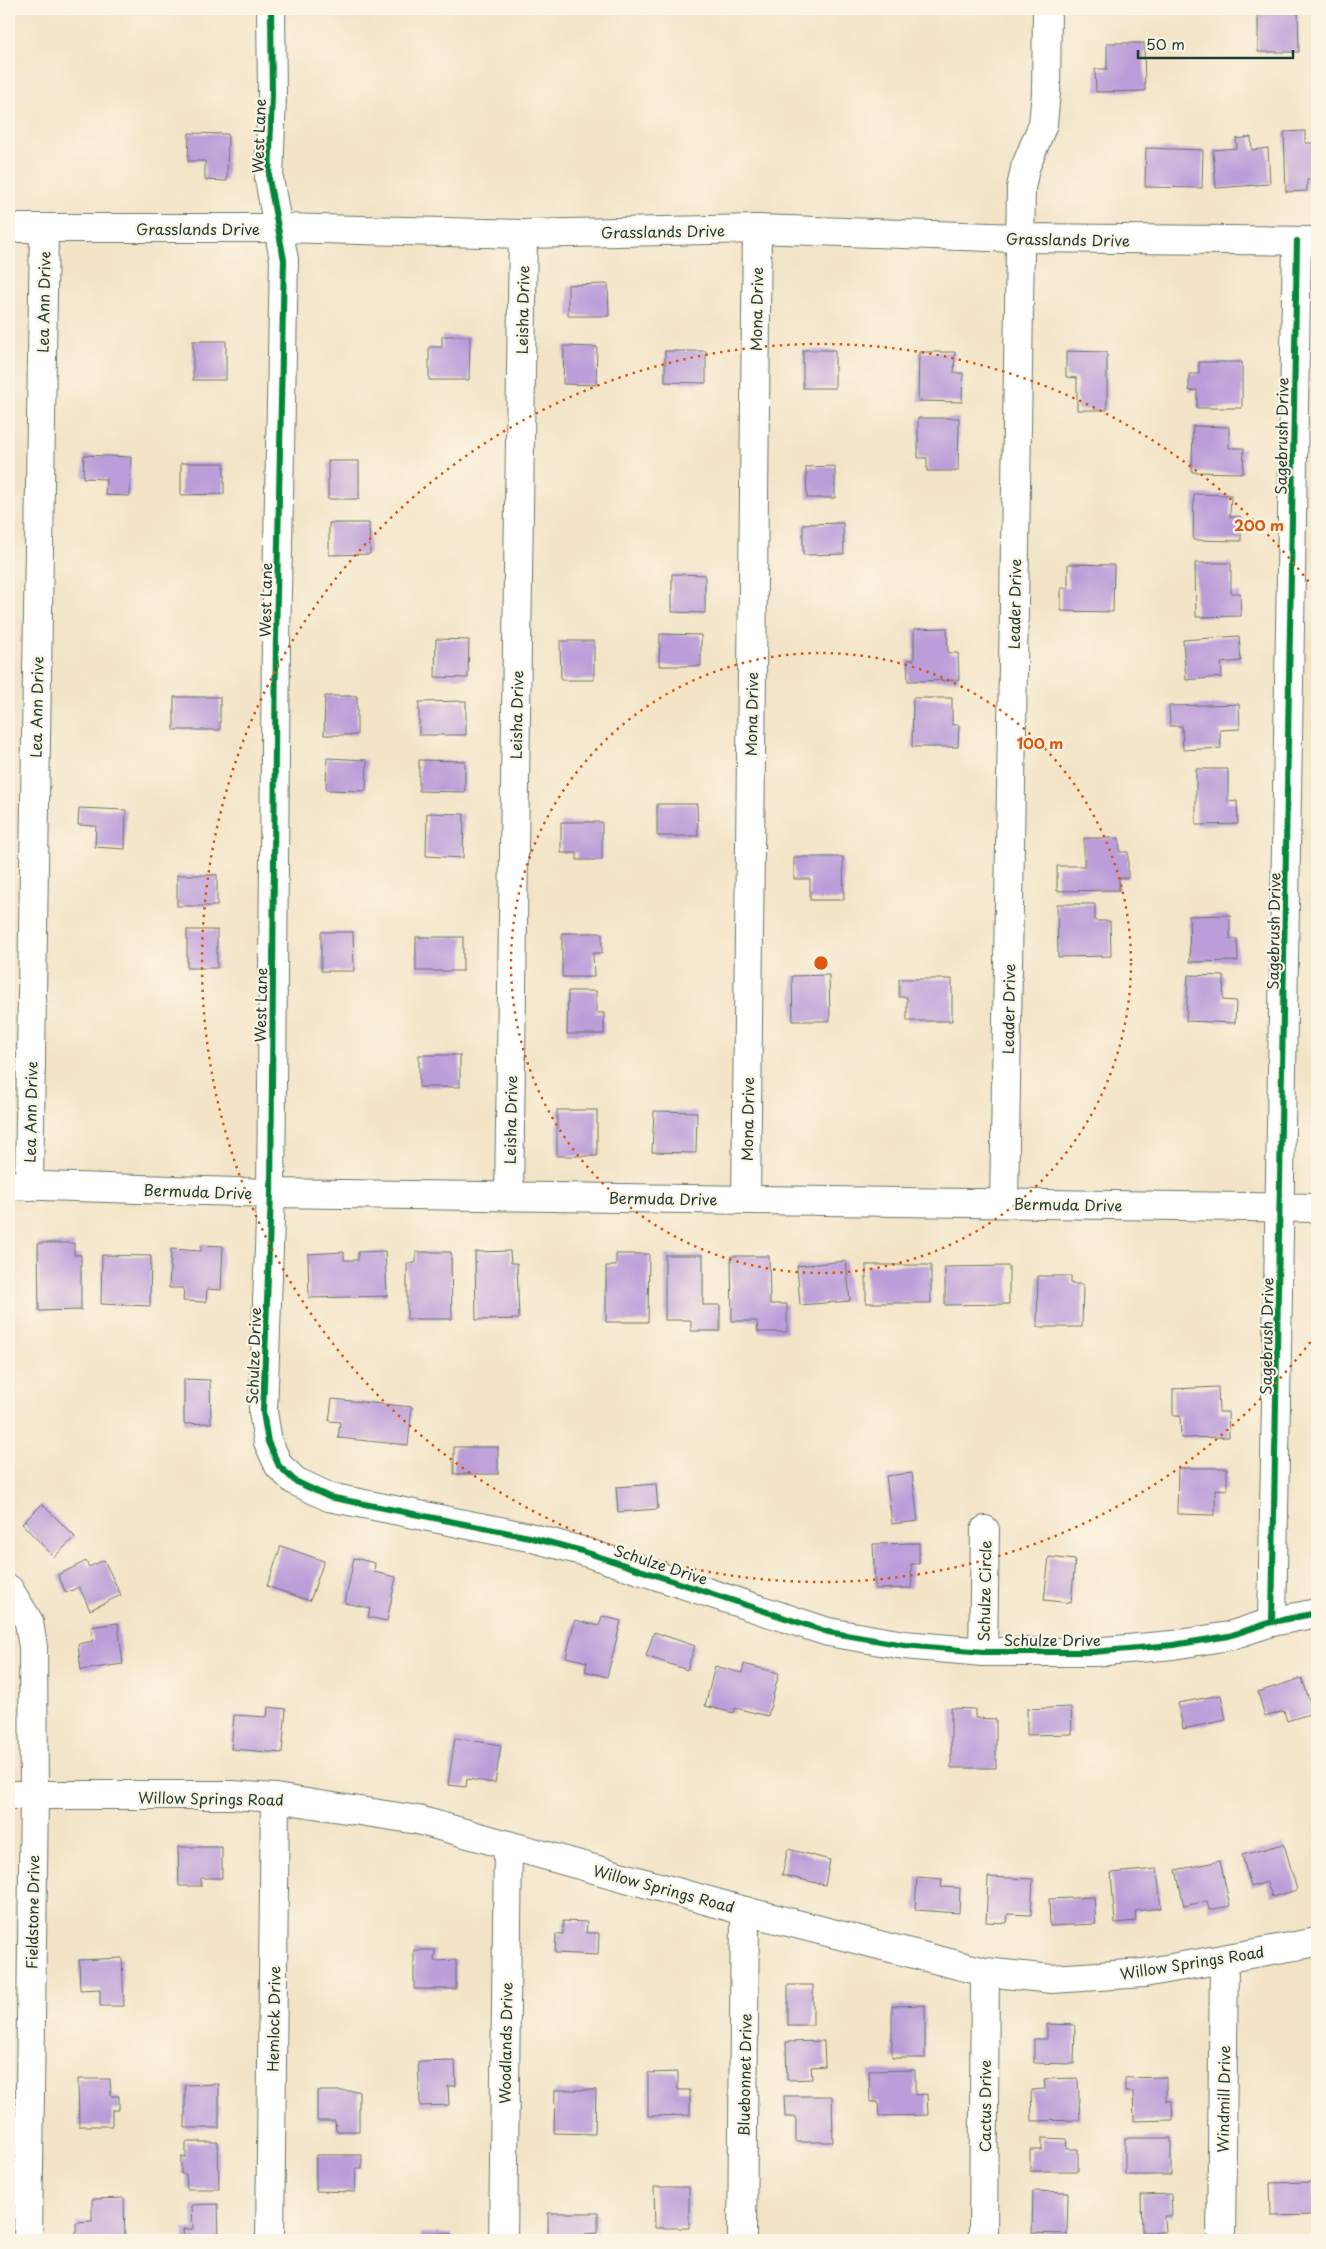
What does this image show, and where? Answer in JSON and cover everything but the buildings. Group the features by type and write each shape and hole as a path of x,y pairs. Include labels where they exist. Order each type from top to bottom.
{"street":[{"name":"West Lane","path":"271,9 272,95 269,180 284,260 276,639 271,1193"},
{"name":"Leader Drive","path":"1004,1203 1021,188 1025,168 1043,124 1046,93 1047,9"},
{"name":"Grasslands Drive","path":"9,228 278,228 523,234 757,229 1020,238 1307,241"},
{"name":"Lea Ann Drive","path":"19,1186 44,229"},
{"name":"Mona Drive","path":"746,1199 757,229"},
{"name":"Leisha Drive","path":"509,1196 523,234"},
{"name":"Sagebrush Drive","path":"1272,1622 1307,241"},
{"name":"Bermuda Drive","path":"19,1186 271,1193 1317,1208"},
{"name":"Schulze Drive","path":"271,1193 263,1412 268,1442 279,1466 295,1481 329,1497 529,1537 582,1551 828,1632 904,1645 983,1652 1093,1652 1173,1645 1230,1636 1272,1622 1317,1613"},
{"name":"Schulze Circle","path":"983,1652 985,1530"},
{"name":"Fieldstone Drive","path":"9,1589 15,1596 28,1622 33,1646 21,1796 28,2240"},
{"name":"Willow Springs Road","path":"21,1796 232,1795 275,1798 418,1820 745,1910 985,1972 1052,1979 1144,1973 1317,1942"},
{"name":"Hemlock Drive","path":"270,2240 275,1798"},
{"name":"Woodlands Drive","path":"503,2240 508,1846"},
{"name":"Bluebonnet Drive","path":"742,2240 745,1910"},
{"name":"Windmill Drive","path":"1221,2240 1224,1959"},
{"name":"Cactus Drive","path":"983,2240 985,1972"}],"cycle path":[{"path":"271,9 272,95 269,179 284,260 276,639 271,1193 263,1412 268,1442 279,1466 295,1481 329,1497 529,1537 582,1551 828,1632 904,1645 983,1652 1093,1652 1173,1645 1229,1636 1272,1622 1317,1613"},
{"path":"1272,1622 1297,241"}]}
